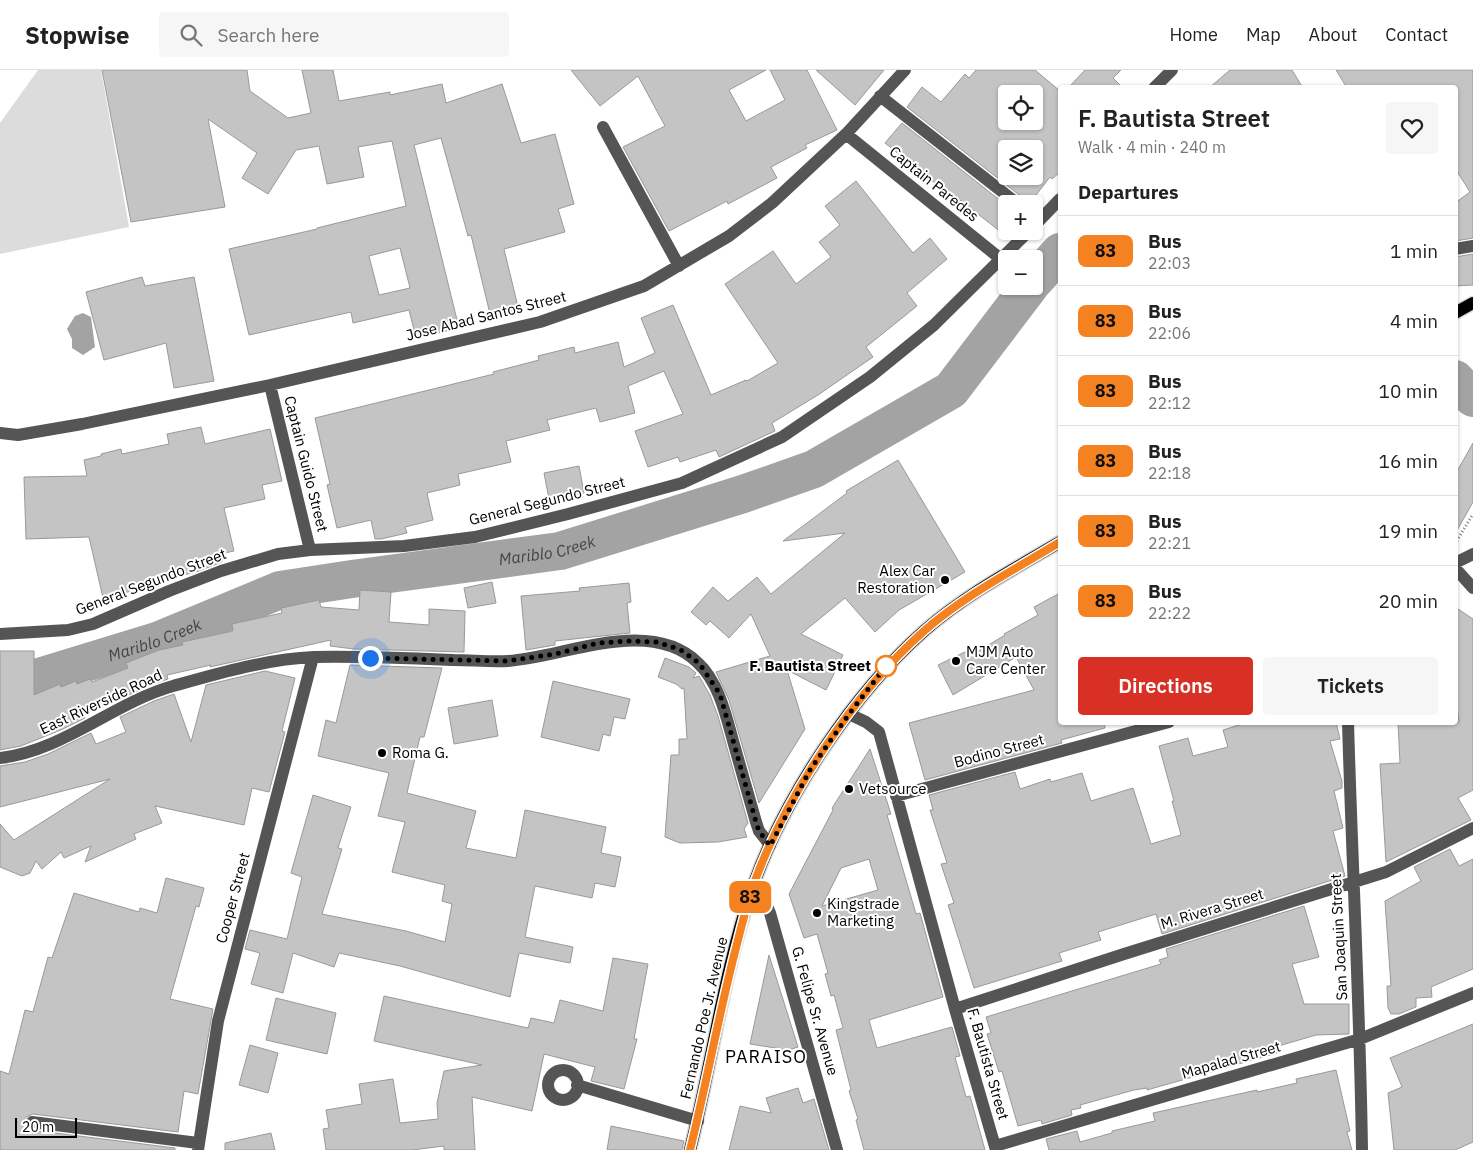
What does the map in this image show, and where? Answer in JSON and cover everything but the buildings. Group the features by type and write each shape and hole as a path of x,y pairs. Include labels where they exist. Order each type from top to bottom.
{"main road":[{"path":"1458,311 1473,303"},
{"name":"Fernando Poe Jr. Avenue","path":"690,1150 698,1121 726,988 753,886 770,846 810,770 849,714 886,666 925,630 970,595 1058,543"}],"street":[{"name":"Jose Abad Santos Street","path":"0,433 18,435 82,424 270,385 540,322 644,286 729,236 772,203 846,134 905,70"},
{"path":"1157,85 1172,70"},
{"path":"880,96 1006,195"},
{"path":"603,127 679,266"},
{"name":"Captain Paredes","path":"846,134 998,257"},
{"path":"1043,217 1058,201"},
{"name":"General Segundo Street","path":"1011,250 1021,240"},
{"path":"1458,248 1473,246"},
{"name":"General Segundo Street","path":"0,634 68,630 93,624 221,571 278,554 310,550 404,546 475,537 682,483 782,437 870,377 934,325 998,264"},
{"name":"Captain Guido Street","path":"270,385 310,550"},
{"path":"1458,562 1473,554"},
{"path":"1458,571 1473,588"},
{"name":"East Riverside Road","path":"0,758 21,756 55,742 138,699 171,686 264,663 313,657 507,661 555,654 598,643 657,642 681,650 699,663 720,694 756,822 759,831 770,846"},
{"name":"Cooper Street","path":"198,1147 218,1021 313,657"},
{"name":"F. Bautista Street","path":"849,714 866,722 879,732 995,1148"},
{"name":"Bodino Street","path":"896,796 1158,725"},
{"name":"San Joaquin Street","path":"1348,725 1352,882 1360,1040 1362,1150"},
{"name":"M. Rivera Street","path":"955,1009 1386,872 1473,828"},
{"name":"G. Felipe Sr. Avenue","path":"753,886 764,898 770,913 838,1150"},
{"name":"Mapalad Street","path":"995,1148 1360,1040 1473,993"},
{"path":"577,1086 698,1121"},
{"path":"32,1122 198,1147"}],"path":[{"path":"1458,539 1473,514"}],"shaded area":[{"path":"38,70 101,70 129,227 0,254 0,123"},
{"path":"83,313 91,317 95,347 83,355 72,348 72,339 67,329 75,316"}],"waterway":[{"name":"Mariblo Creek","path":"1043,271 1058,254"},
{"name":"Mariblo Creek","path":"0,694 36,678 157,641 280,590 560,551 743,494 814,469 951,390 1023,295"},
{"name":"Mariblo Creek","path":"1458,382 1473,398"}],"bus line":[{"name":"83","path":"690,1150 698,1121 726,988 753,886 786,812 810,770 849,714 886,666 925,630 970,595 1058,543"}],"place":[{"name":"Alex Car Restoration","path":"945,580"},
{"name":"MJM Auto Care Center","path":"956,661"},
{"name":"F. Bautista Street","path":"886,666"},
{"name":"Roma G.","path":"382,753"},
{"name":"Vetsource","path":"849,789"},
{"name":"Kingstrade Marketing","path":"817,913"}],"district":[{"name":"PARAISO","path":"766,1057"}],"route":[{"path":"370,658 507,661 555,654 598,643 630,641 657,642 681,650 699,663 720,694 756,822 759,831 770,846 786,812 810,770 849,714 886,666"}]}
